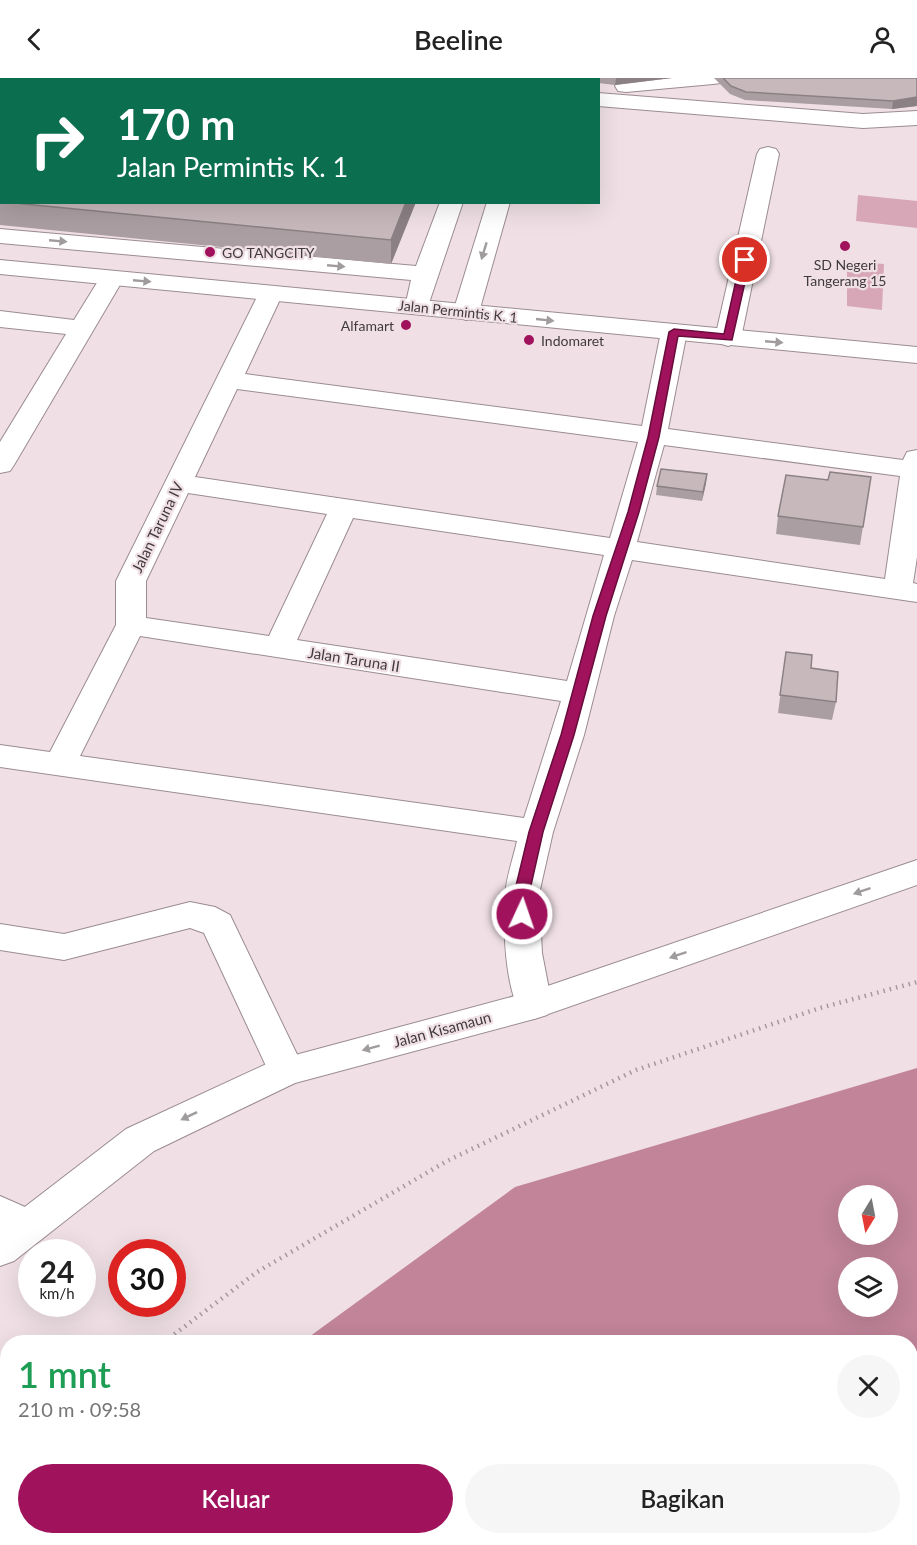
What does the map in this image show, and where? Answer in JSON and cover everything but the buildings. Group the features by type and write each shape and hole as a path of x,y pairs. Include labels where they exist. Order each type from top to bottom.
{"street":[{"path":"600,88 713,78"},
{"path":"600,99 863,121 917,133"},
{"path":"863,121 917,118"},
{"path":"728,338 768,154"},
{"path":"417,307 425,274 451,204"},
{"path":"465,312 498,204"},
{"path":"0,236 425,274"},
{"name":"Jalan Permintis K. 1","path":"0,267 917,355"},
{"path":"0,465 112,278"},
{"name":"Jalan Taruna IV","path":"60,764 131,625 131,581 271,293"},
{"path":"0,319 81,328"},
{"path":"534,1005 524,953 522,894 536,832 568,735 577,693 622,550 653,437 674,332"},
{"path":"178,483 622,550 908,590 916,464 653,437 229,380"},
{"path":"279,647 344,507"},
{"name":"Jalan Taruna II","path":"131,625 577,693"},
{"path":"0,756 536,832"},
{"name":"Jalan Kisamaun","path":"9,1230 140,1140 286,1071 534,1005 917,872"},
{"path":"0,937 64,947 190,915 203,916 218,924 286,1071"}],"path":[{"path":"173,1335 257,1272 437,1167 636,1070 820,1008 917,982"}],"shaded area":[{"path":"858,195 917,201 917,228 856,221"},
{"path":"847,261 884,264 882,310 847,306"},
{"path":"917,1068 917,1335 312,1335 515,1187"}],"place":[{"name":"SD Negeri Tangerang 15","path":"845,246"},
{"name":"GO TANGCITY","path":"210,252"},
{"name":"Alfamart","path":"406,325"},
{"name":"Indomaret","path":"529,340"}],"route":[{"path":"522,914 522,894 536,832 568,735 577,693 599,616 633,512 653,437 674,332 728,338 745,260"}]}
